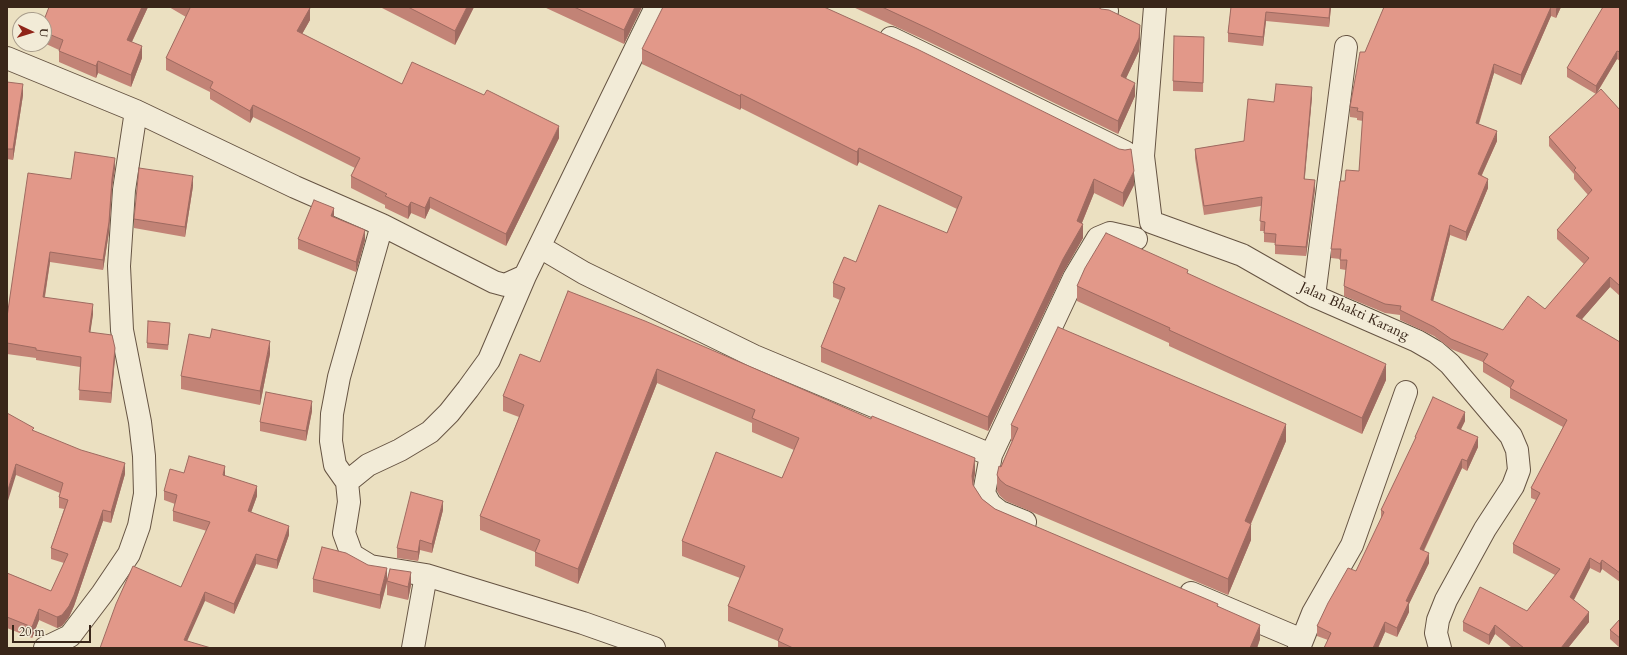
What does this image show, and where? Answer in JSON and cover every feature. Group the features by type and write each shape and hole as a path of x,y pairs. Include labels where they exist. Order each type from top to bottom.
{"street":[{"path":"346,482 368,465 400,450 430,432 449,413 468,390 489,360 525,276 540,248 656,7"},
{"name":"Jalan Bhakti Karang","path":"1155,7 1143,156 1151,222 1242,255 1314,296 1417,341 1436,352 1450,364 1485,404 1511,436 1518,450 1519,470 1513,486 1485,529 1446,600 1438,620 1436,633 1440,648"},
{"path":"873,30 929,55 1125,152"},
{"path":"1314,296 1346,47"},
{"path":"7,58 136,111 295,187 382,225 494,282 505,285 525,276"},
{"path":"45,648 70,636 102,594 129,554 139,526 145,494 144,456 140,422 122,330 119,266 124,190 136,111"},
{"path":"382,225 339,377 332,414 331,441 336,465 346,482 349,502 344,533 352,555 370,566 426,575 583,623 654,648"},
{"path":"1044,530 1000,512 990,504 984,493 991,455 1074,278 1098,238 1110,233 1136,239"},
{"path":"540,248 584,273 754,356 991,455"},
{"path":"1175,586 1301,644 1313,613 1352,545 1406,392"},
{"path":"413,648 426,575"}],"building":[{"path":"49,7 142,7 127,40 142,46 131,75 98,61 96,66 59,51 63,40 52,35 52,12 47,12"},
{"path":"188,7 308,7 310,8 297,31 402,84 412,62 484,95 487,90 559,126 506,234 430,197 425,208 411,202 408,207 385,196 387,194 351,176 360,158 253,105 250,111 210,88 213,82 166,58 190,8"},
{"path":"408,7 467,7 455,31"},
{"path":"574,7 635,7 624,30"},
{"path":"663,7 824,7 917,49 1119,149 1131,149 1134,171 1123,193 1094,179 1077,221 1083,224 1063,259 988,417 821,347 845,288 833,283 844,257 856,262 879,205 947,233 962,197 859,148 857,152 741,94 740,96 642,49"},
{"path":"882,7 1098,7 1109,10 1140,25 1139,38 1121,76 1135,83 1118,121"},
{"path":"1231,7 1330,7 1329,18 1266,12 1263,37 1228,33"},
{"path":"1384,7 1551,7 1521,75 1494,64 1476,123 1497,131 1478,174 1488,179 1466,232 1450,225 1431,300 1503,330 1528,296 1545,309 1589,258 1557,230 1592,190 1574,170 1576,168 1549,137 1601,89 1620,110 1620,286 1610,277 1576,316 1620,342 1620,573 1602,560 1600,564 1590,558 1570,597 1589,612 1561,648 1524,648 1495,625 1489,635 1463,622 1480,587 1527,611 1560,569 1513,544 1540,493 1531,488 1567,420 1510,388 1514,381 1483,362 1488,354 1451,339 1434,327 1400,310 1401,306 1385,304 1344,286 1347,260 1340,260 1341,249 1331,249 1340,181 1345,181 1346,170 1359,171 1363,112 1357,111 1358,108 1350,107 1360,52 1365,52"},
{"path":"1603,7 1620,7 1620,52 1617,51 1596,86 1567,68"},
{"path":"1174,36 1204,37 1203,83 1173,81"},
{"path":"7,82 23,84 13,149 7,149"},
{"path":"1276,84 1312,87 1304,179 1315,180 1306,247 1275,245 1276,234 1264,233 1265,222 1260,221 1262,197 1204,206 1195,149 1244,141 1248,99 1274,102"},
{"path":"75,152 115,158 109,222 103,260 50,252 43,297 93,304 89,332 112,335 115,348 111,393 79,390 81,357 36,350 36,348 7,343 7,317 28,173 71,179"},
{"path":"139,168 193,176 185,227 134,219"},
{"path":"314,200 334,208 331,216 365,230 356,262 298,239"},
{"path":"1106,233 1188,270 1187,273 1386,364 1362,418 1169,330 1170,328 1077,286 1085,268"},
{"path":"568,291 645,321 871,419 872,416 975,458 972,476 973,485 982,499 995,509 1218,604 1217,606 1260,625 1250,648 793,648 778,641 783,629 728,606 745,566 682,541 716,452 782,478 799,438 752,418 755,410 657,369 578,569 535,552 540,540 480,516 524,405 503,396 520,354 540,362"},
{"path":"148,321 170,323 168,345 147,343"},
{"path":"1058,327 1286,424 1245,521 1251,524 1228,579 1006,485 1000,480 997,475 999,466 1001,467 1018,428 1011,425"},
{"path":"212,329 270,341 260,391 181,376 189,334 210,338"},
{"path":"266,392 312,401 306,431 260,422"},
{"path":"1433,397 1465,412 1457,428 1478,437 1467,461 1462,459 1420,549 1429,553 1406,601 1409,602 1397,628 1385,622 1373,648 1324,648 1331,633 1317,626 1348,568 1356,571 1384,512 1381,510 1416,437"},
{"path":"7,413 34,428 32,430 81,450 125,463 111,512 103,510 69,606 62,615 57,617 39,609 32,627 7,617 7,573 51,591 68,554 51,548 68,500 59,497 63,483 16,464 7,493"},
{"path":"189,456 225,466 223,475 257,486 248,511 289,526 277,560 256,554 234,604 205,592 184,640 211,648 100,648 116,604 133,566 181,587 210,522 173,511 177,495 164,491 170,469 184,473"},
{"path":"411,492 443,501 432,544 420,540 418,552 397,548"},
{"path":"322,547 346,553 368,565 387,568 380,595 313,579"},
{"path":"390,569 411,572 408,587 387,581"},
{"path":"1620,619 1620,638 1610,630"}]}
